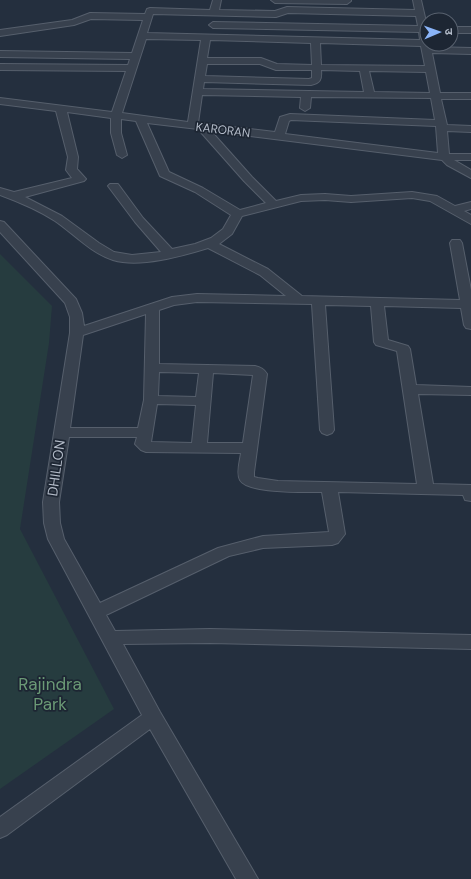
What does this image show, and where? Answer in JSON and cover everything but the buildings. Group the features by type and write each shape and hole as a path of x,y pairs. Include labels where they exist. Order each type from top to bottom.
{"street":[{"path":"214,13 217,0"},
{"path":"275,0 347,0 350,27"},
{"path":"0,33 74,22 90,16 150,11 276,14 287,10 419,13 417,0"},
{"path":"122,155 116,133 116,116 150,11"},
{"path":"234,39 236,13"},
{"path":"213,25 419,29"},
{"path":"459,30 471,30"},
{"path":"142,36 419,47"},
{"path":"206,38 197,92 197,127 273,204"},
{"path":"199,80 311,82 318,79 316,67 316,42"},
{"path":"459,50 471,51"},
{"path":"428,52 442,126 443,150 451,163 471,175"},
{"path":"0,54 136,56"},
{"path":"202,61 261,61 276,67 350,65 364,68 431,69"},
{"path":"0,67 131,68"},
{"path":"364,68 370,95"},
{"path":"197,92 471,96"},
{"path":"305,108 306,94"},
{"name":"KARORAN","path":"0,101 197,127 446,157 471,157"},
{"path":"14,196 80,179 71,170 73,157 62,109"},
{"path":"279,137 284,119 290,116 471,129"},
{"path":"140,119 164,174 199,190 238,214"},
{"path":"114,186 138,220 170,254"},
{"path":"0,191 14,196 57,217 107,253 137,259 170,254 210,244 230,229 234,218 238,214 273,204 313,197 351,199 423,195 433,198 471,220"},
{"path":"455,210 471,205"},
{"name":"DHILLON","path":"0,225 71,302 76,311 78,323 77,333 51,502 52,523 56,539 153,717 247,879"},
{"path":"456,243 469,304 471,325"},
{"path":"210,244 264,272 300,301"},
{"path":"77,333 172,301 197,298 469,304"},
{"path":"318,301 327,430"},
{"path":"377,302 381,342 403,349 426,489"},
{"path":"154,308 151,400 143,444 146,447 250,448"},
{"path":"152,368 255,370 260,374 246,472 247,479 254,483 278,486 426,489 471,492"},
{"path":"199,447 206,369"},
{"path":"410,389 471,391"},
{"path":"151,400 203,401"},
{"path":"61,432 145,433"},
{"path":"96,612 224,552 263,542 332,539 337,534 337,529 329,488"},
{"path":"110,638 210,636 471,642"},
{"path":"0,829 153,717"}],"green space":[{"name":"Rajindra Park","path":"0,254 52,306 49,343 20,529 114,709 0,789"}]}
